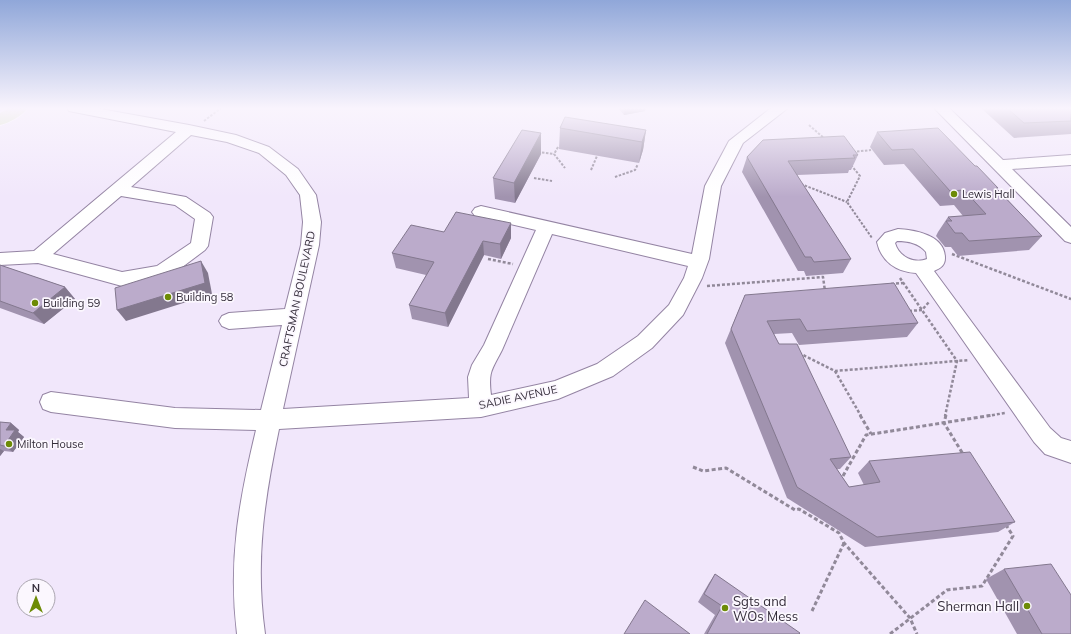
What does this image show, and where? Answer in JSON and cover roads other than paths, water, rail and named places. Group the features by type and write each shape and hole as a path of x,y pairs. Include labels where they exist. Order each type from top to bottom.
{"street":[{"path":"38,257 181,138"},
{"name":"CRAFTSMAN BOULEVARD","path":"230,138 264,150 292,172 308,195 312,222 311,238 270,420 251,517 246,567 251,634"},
{"name":"SADIE AVENUE","path":"51,402 174,418 270,420 481,407 558,390 605,370 645,342 676,310 689,287 699,262 713,186 737,141 741,138"},
{"path":"971,138 1071,237"},
{"path":"999,165 1071,160"},
{"path":"0,258 38,257 122,279 162,272 199,246 204,217 180,201 117,190"},
{"path":"481,212 699,262"},
{"path":"481,407 478,374 481,364 492,350 546,227"},
{"path":"922,268 1042,435 1053,446 1071,452"},
{"path":"229,321 294,316"}],"place":[{"name":"Lewis Hall","path":"954,194"},
{"name":"Building 58","path":"168,297"},
{"name":"Building 59","path":"35,303"},
{"name":"Milton House","path":"9,444"},
{"name":"Sherman Hall","path":"1027,606"},
{"name":"Sgts and WOs Mess","path":"725,608"}]}
